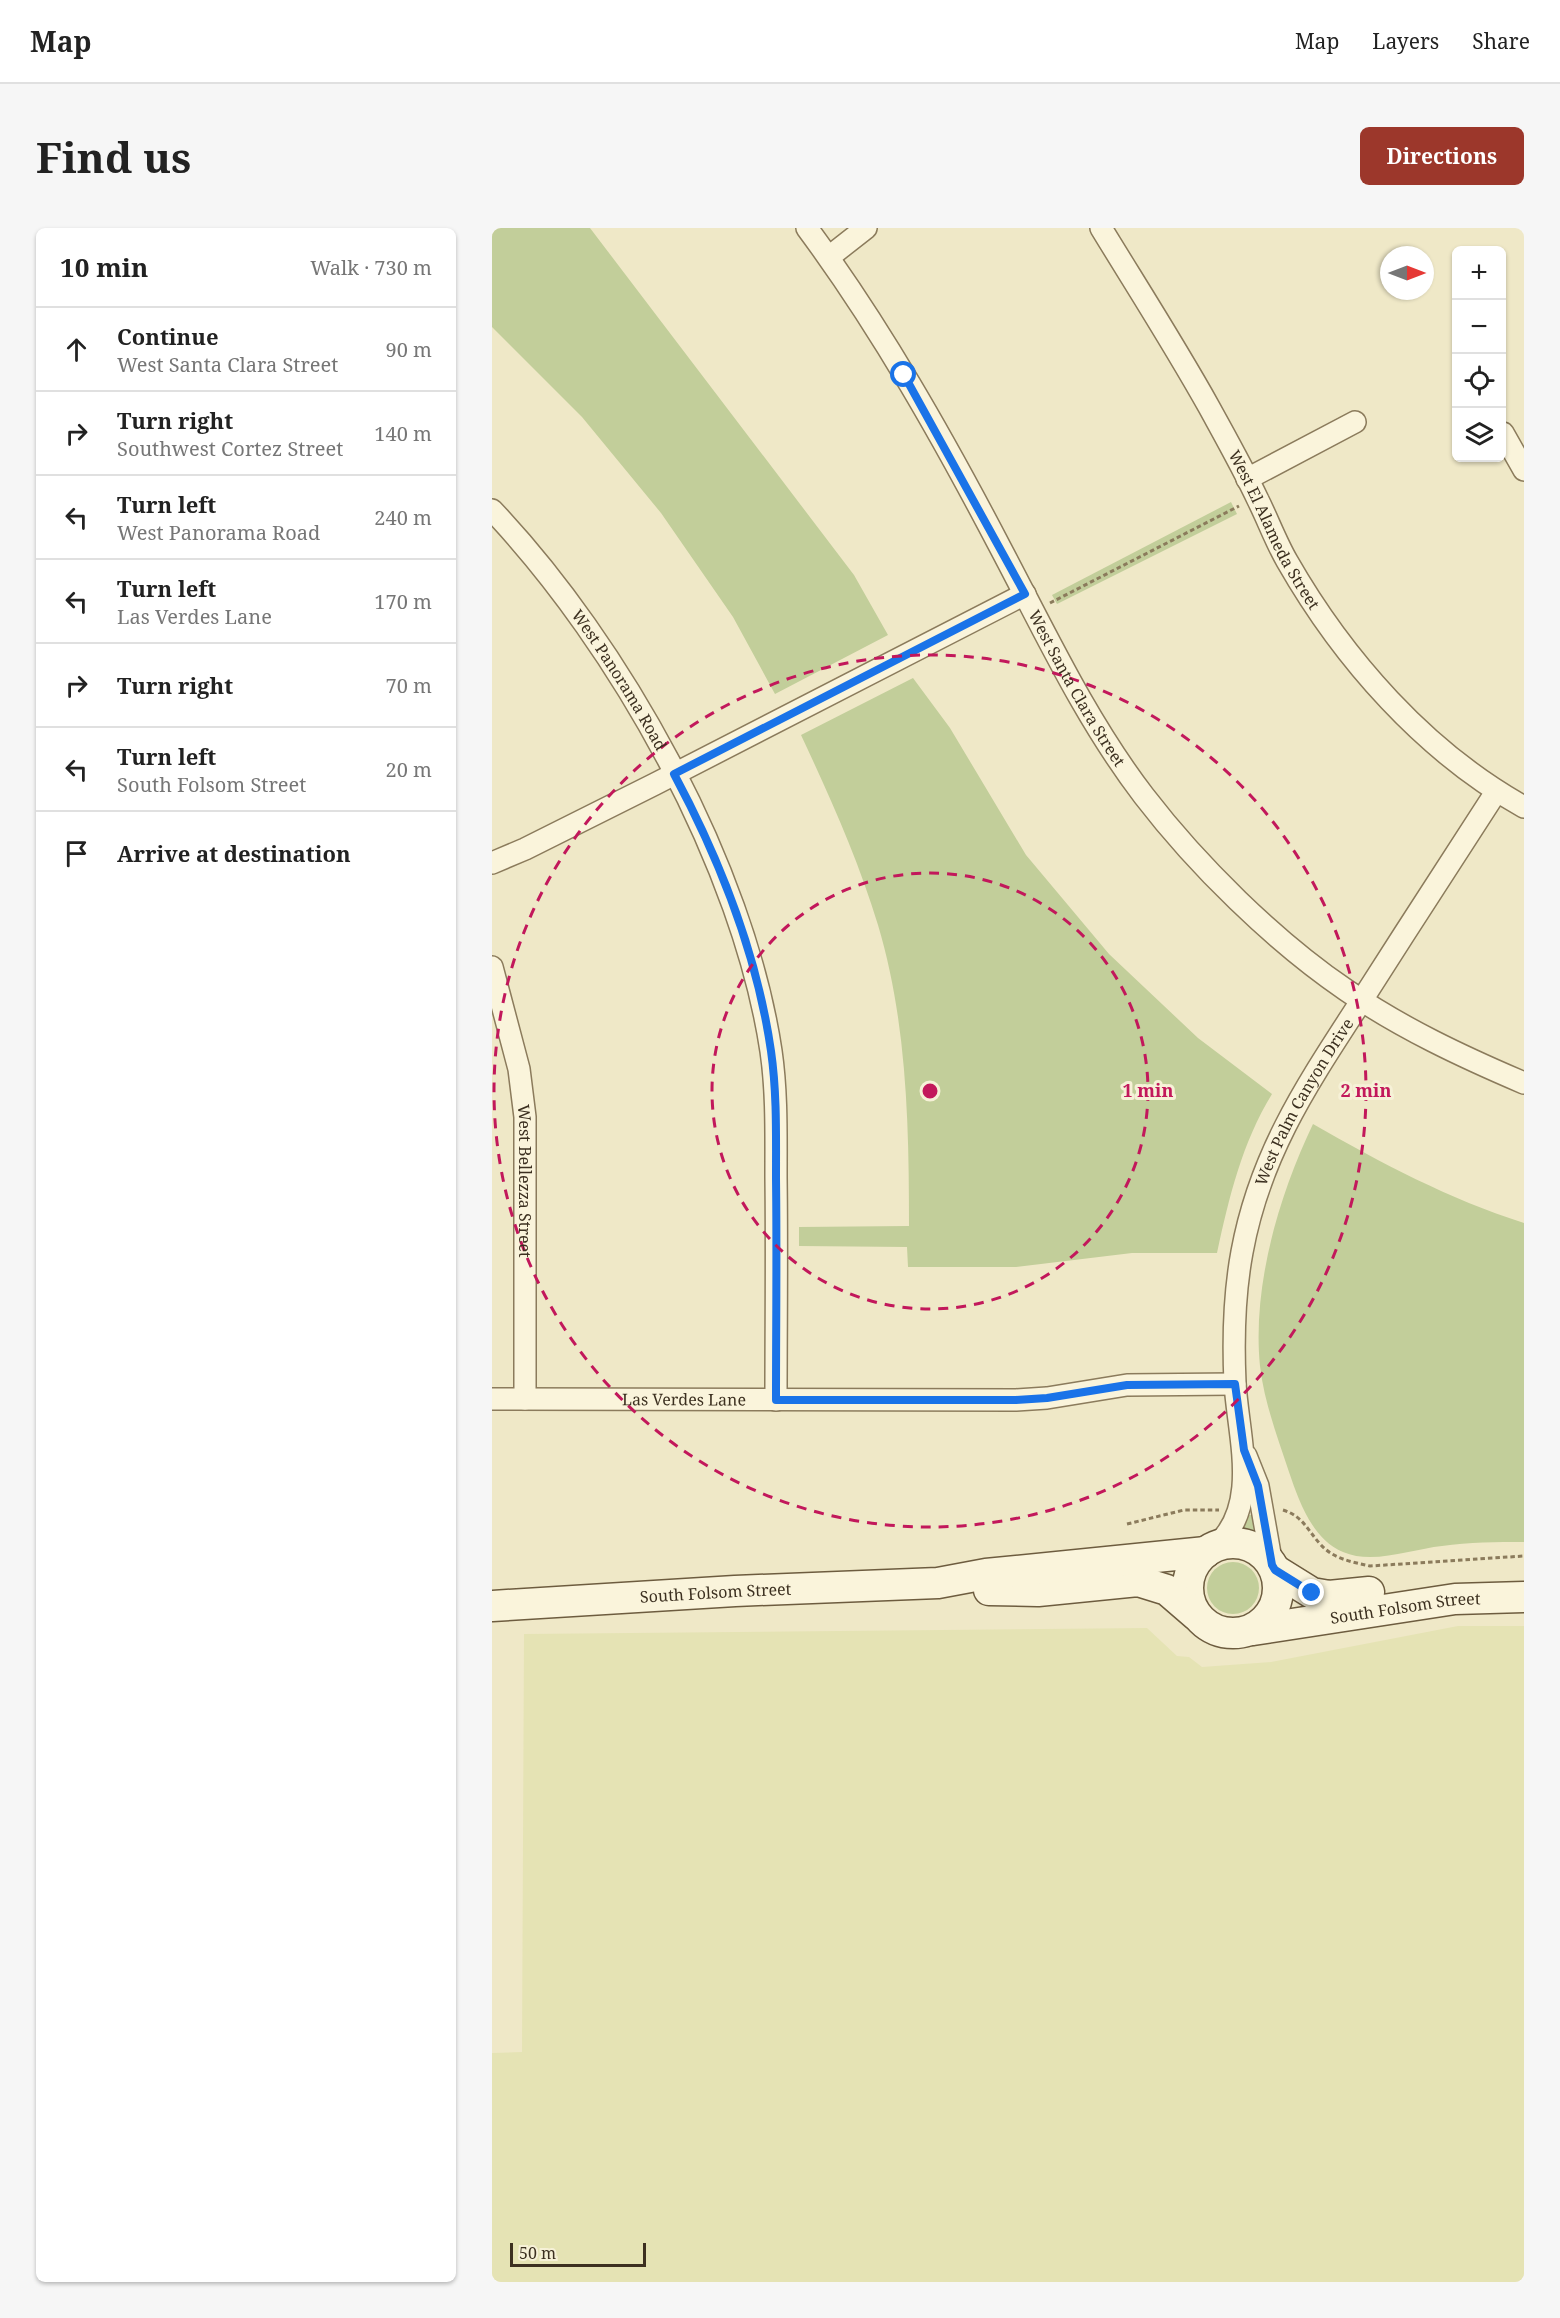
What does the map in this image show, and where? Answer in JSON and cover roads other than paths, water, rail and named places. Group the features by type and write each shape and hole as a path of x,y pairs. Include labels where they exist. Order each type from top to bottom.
{"street":[{"name":"West Santa Clara Street","path":"807,228 829,257 904,375 1072,685 1112,750 1175,834 1244,906 1344,989 1455,1053 1524,1083"},
{"path":"829,257 866,228"},
{"name":"West El Alameda Street","path":"1101,228 1208,406 1252,488 1286,560 1322,617 1371,680 1411,722 1496,792 1524,807"},
{"path":"1252,488 1355,422"},
{"path":"1506,439 1524,470"},
{"name":"West Panorama Road","path":"492,510 527,550 584,624 628,690 674,774 730,895 762,1002 771,1052 776,1102 776,1400"},
{"path":"492,863 536,844 674,774 1029,603"},
{"name":"West Palm Canyon Drive","path":"1211,1549 1230,1531 1239,1510 1244,1450 1235,1384 1234,1317 1242,1252 1273,1146 1298,1099 1496,792"},
{"name":"West Bellezza Street","path":"492,967 519,1069 525,1117 525,1399"},
{"name":"Las Verdes Lane","path":"492,1399 1016,1400 1047,1398 1127,1385 1235,1384"},
{"name":"West Palm Canyon Drive","path":"1244,1450 1258,1486 1274,1567"},
{"path":"1241,1543 1253,1547 1274,1567 1279,1584 1278,1598 1273,1611 1264,1622 1252,1630 1237,1634 1222,1633 1207,1626 1196,1615 1190,1603 1190,1575 1211,1549 1241,1543"},
{"name":"South Folsom Street","path":"492,1606 723,1592 938,1583 986,1574 1211,1549"},
{"name":"South Folsom Street","path":"1274,1567 1312,1593 1329,1596 1420,1584 1524,1580"},
{"name":"South Folsom Street","path":"938,1583 988,1590 1038,1591 1138,1581 1167,1590 1196,1615"},
{"name":"South Folsom Street","path":"1252,1630 1455,1599 1524,1597"}]}
